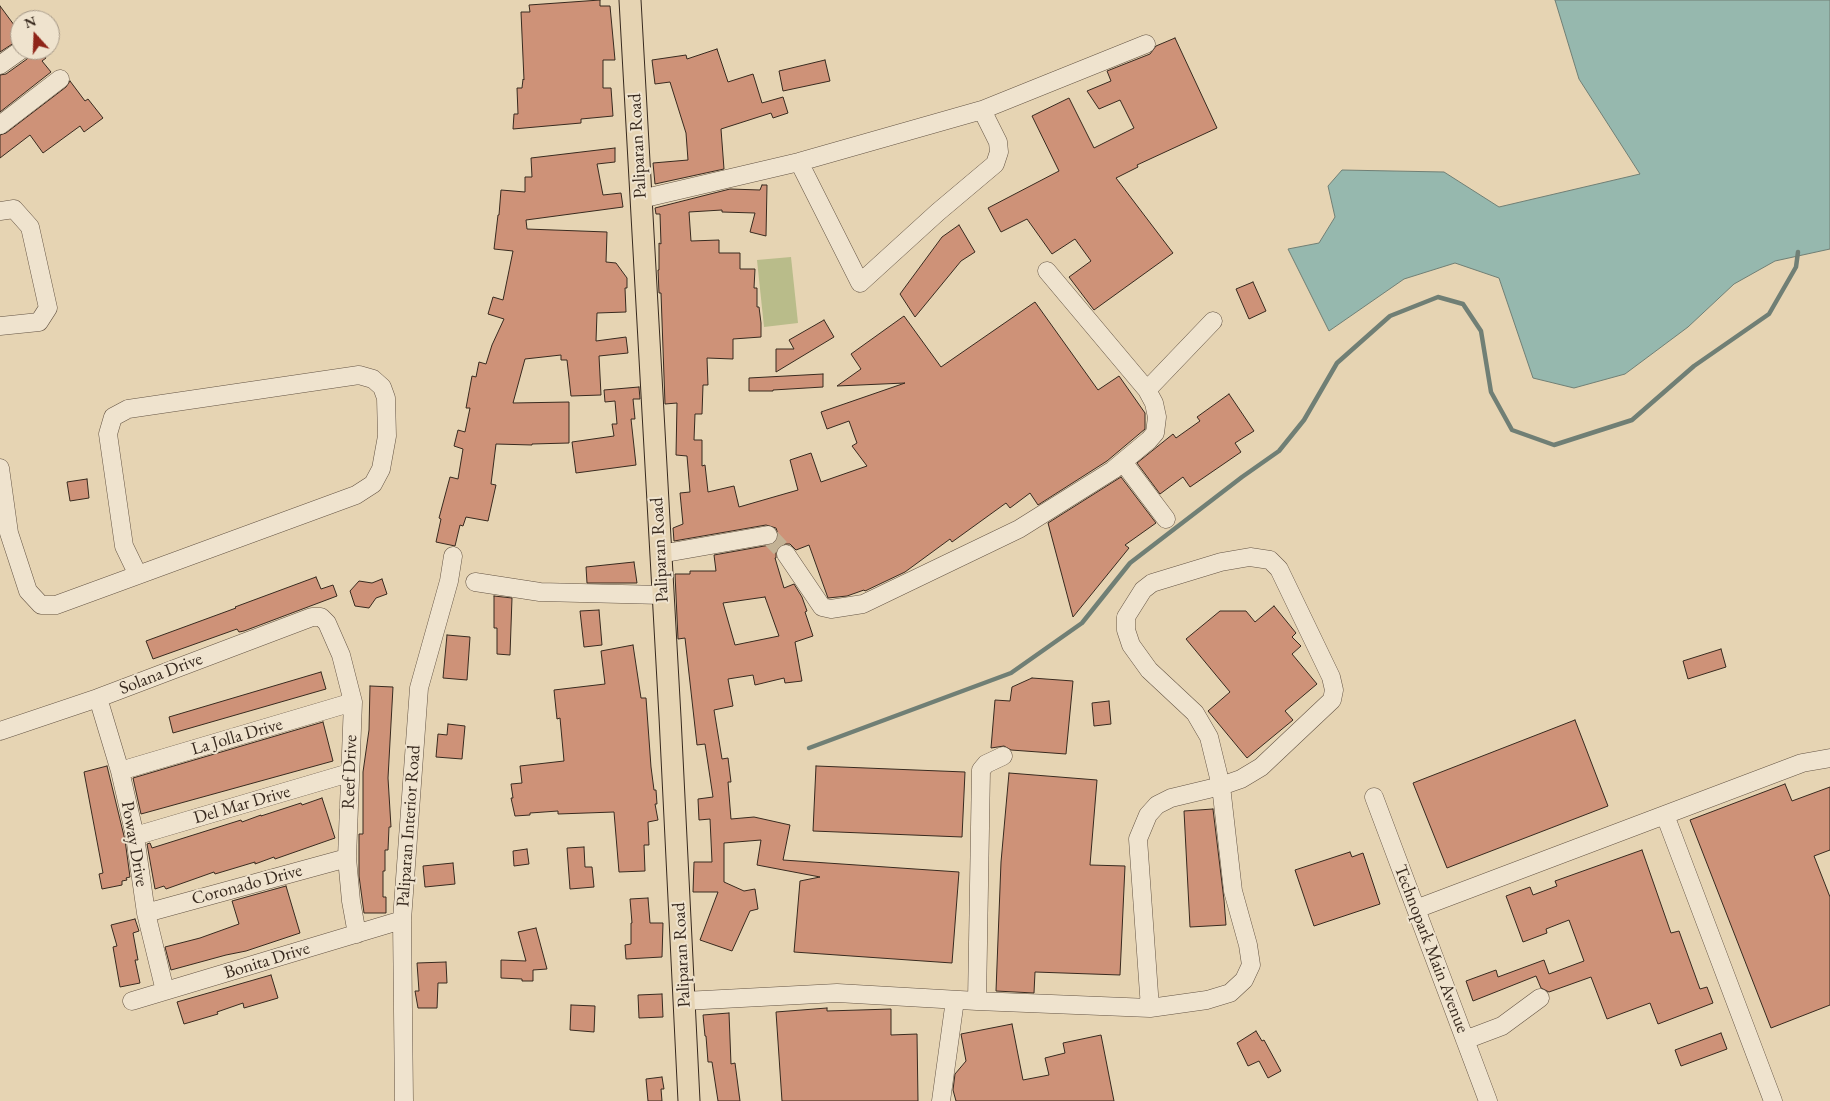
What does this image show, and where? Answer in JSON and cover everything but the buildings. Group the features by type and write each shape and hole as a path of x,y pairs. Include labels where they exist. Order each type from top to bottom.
{"main road":[{"name":"Paliparan Road","path":"630,0 689,1101"}],"street":[{"path":"641,199 800,162 982,110 1146,44"},
{"path":"0,125 60,79"},
{"path":"800,162 860,283 938,212 995,164 1000,152 998,142 982,110"},
{"path":"0,211 14,209 30,227 48,308 39,322 0,326"},
{"path":"786,554 822,607 831,609 857,606 1019,529 1123,462 1149,440 1155,433 1158,417 1157,409 1147,390 1047,271"},
{"path":"1147,390 1213,321"},
{"path":"0,468 5,534 28,591 41,605 56,605 138,575 356,495 373,484 381,469 387,436 386,398 382,387 373,379 359,374 128,409 113,417 108,434 124,546 138,575"},
{"path":"1123,462 1166,518"},
{"path":"660,554 768,535"},
{"name":"Paliparan Interior Road","path":"404,1101 402,920 419,688 449,581 453,556"},
{"path":"684,1001 838,993 1150,1008 1207,1000 1230,993 1244,980 1251,965 1248,945 1233,891 1221,786 1209,737 1195,713 1148,670 1131,645 1126,630 1126,617 1143,590 1152,583 1221,562 1250,557 1270,560 1280,570 1331,677 1334,690 1332,700 1261,767 1241,779 1221,786 1171,798 1158,805 1148,815 1138,838 1150,1008"},
{"path":"476,582 540,592 662,595"},
{"name":"Solana Drive","path":"0,730 98,698 312,617 321,617"},
{"name":"Reef Drive","path":"321,617 327,623 341,655 353,702 347,858 351,901 357,934"},
{"name":"Poway Drive","path":"98,698 120,771 134,836 146,913 165,991"},
{"name":"La Jolla Drive","path":"120,771 353,702"},
{"path":"977,1001 982,770 986,764 1003,756"},
{"path":"1416,909 1802,763 1830,758"},
{"name":"Del Mar Drive","path":"134,836 349,773"},
{"name":"Technopark Main Avenue","path":"1374,797 1488,1101"},
{"path":"1665,815 1773,1101"},
{"name":"Coronado Drive","path":"146,913 347,858"},
{"name":"Bonita Drive","path":"132,1001 402,920"},
{"path":"1465,1040 1502,1026 1540,998"},
{"path":"941,1101 954,1000"}],"green space":[{"path":"791,257 798,323 764,327 757,260"}],"water":[{"path":"1555,0 1830,0 1830,249 1775,261 1734,284 1688,327 1625,374 1574,388 1533,378 1499,278 1455,263 1404,279 1329,331 1288,249 1319,243 1335,217 1328,186 1342,170 1444,172 1499,207 1640,174 1579,79"}],"waterway":[{"path":"809,748 1011,673 1082,623 1130,563 1279,451 1304,420 1337,363 1390,316 1438,297 1463,304 1481,331 1491,392 1512,430 1554,445 1632,420 1694,366 1769,314 1796,267 1798,252"}],"tunnel":[{"path":"768,535 786,554"}]}
